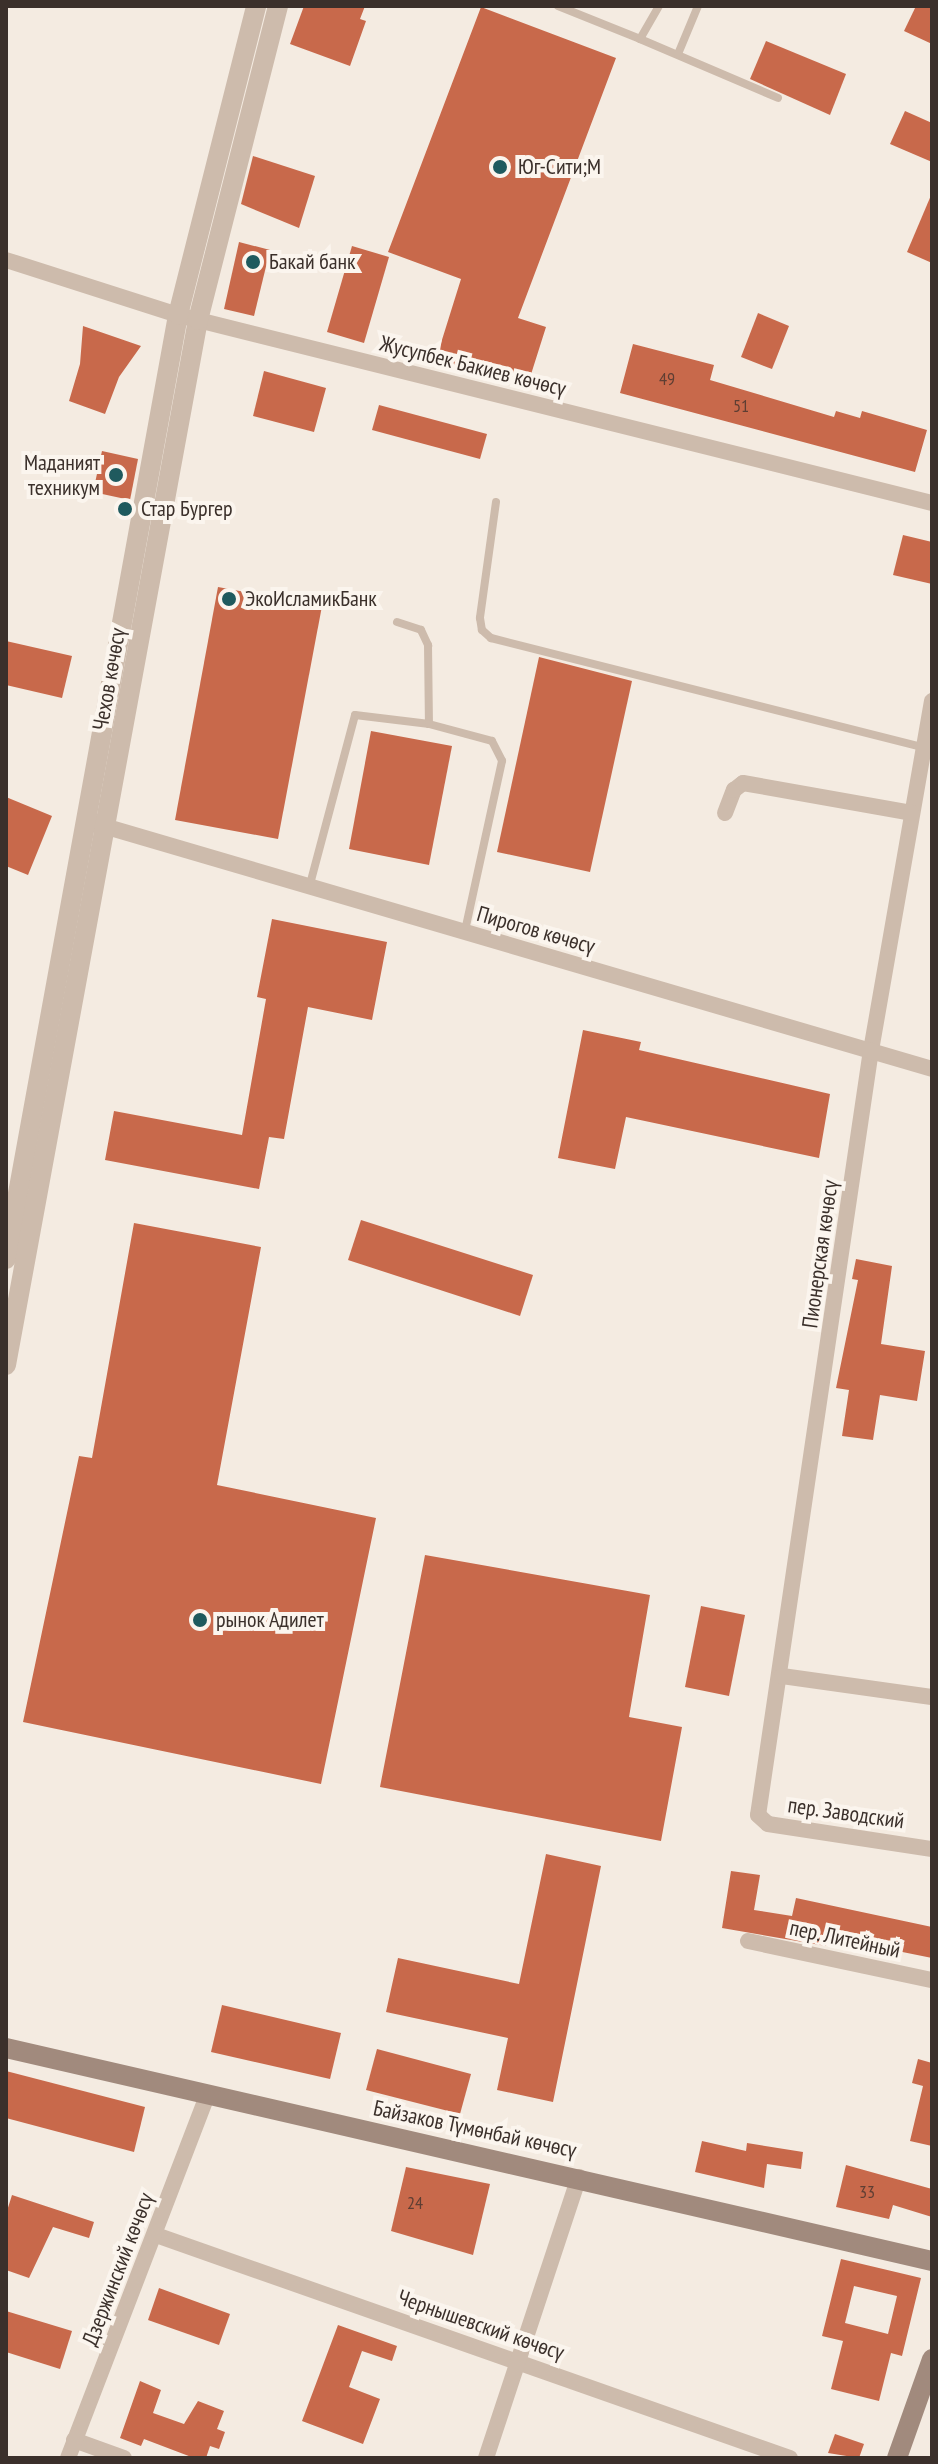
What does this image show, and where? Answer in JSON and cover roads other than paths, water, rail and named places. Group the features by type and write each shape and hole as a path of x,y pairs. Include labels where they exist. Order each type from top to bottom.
{"main road":[{"name":"Байзаков Түмөнбай көчөсү","path":"6,2048 579,2177 932,2261"},
{"path":"897,2458 932,2359"}],"street":[{"name":"Чехов көчөсү","path":"6,1259 172,347 186,311 256,6"},
{"name":"Чехов көчөсү","path":"186,311 204,299 278,6"},
{"name":"Жусупбек Бакиев көчөсү","path":"6,260 186,311 932,503"},
{"name":"Чехов көчөсү","path":"6,1365 193,352 186,311"},
{"path":"172,347 182,340 193,352"},
{"name":"Пионерская көчөсү","path":"758,1815 782,1676 871,1050 932,701"},
{"path":"725,813 734,790 743,783 911,813"},
{"path":"87,809 98,817 110,807"},
{"path":"87,809 104,842"},
{"path":"81,842 94,831 104,842"},
{"path":"104,842 127,837"},
{"name":"Пирогов көчөсү","path":"104,842 127,837 932,1069"},
{"path":"782,1676 932,1697"},
{"name":"пер. Заводский","path":"758,1815 768,1824 932,1849"},
{"name":"пер. Литейный","path":"748,1941 932,1980"},
{"name":"Дзержинский көчөсү","path":"68,2458 156,2235 207,2095"},
{"path":"486,2458 579,2177"},
{"name":"Чернышевский көчөсү","path":"156,2235 790,2458"},
{"path":"74,2440 124,2458"}],"lane":[{"path":"558,6 778,98"},
{"path":"640,39 659,6"},
{"path":"678,54 698,6"},
{"path":"496,502 480,618 482,630 491,638 923,747"},
{"path":"397,622 421,630 428,645 429,724"},
{"path":"309,889 350,722 364,713 429,724 492,741 502,761 465,933"}],"place":[{"name":"Юг-Сити;M","path":"500,167"},
{"name":"Бакай банк","path":"253,262"},
{"name":"Маданият техникум","path":"116,475"},
{"name":"Стар Бургер","path":"125,509"},
{"name":"ЭкоИсламикБанк","path":"229,599"},
{"name":"рынок Адилет","path":"200,1620"}]}
